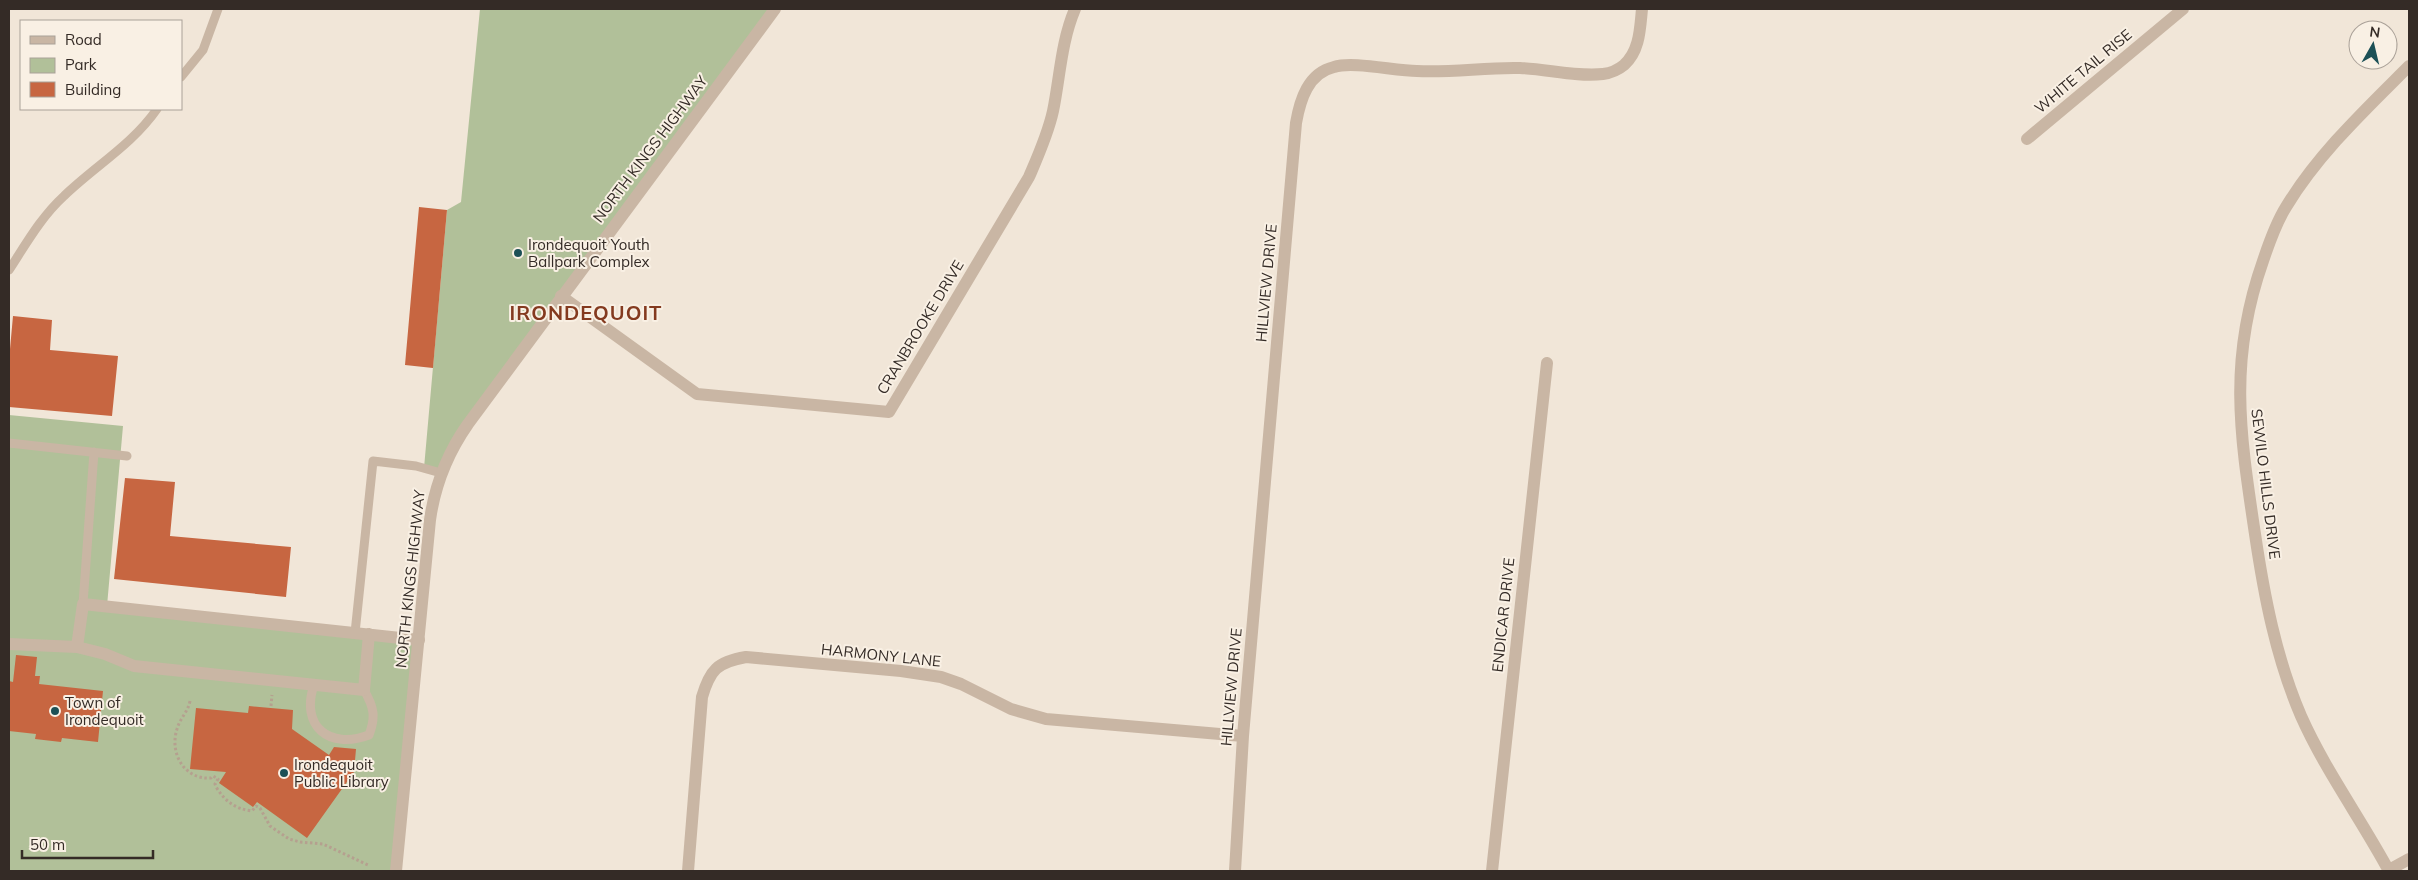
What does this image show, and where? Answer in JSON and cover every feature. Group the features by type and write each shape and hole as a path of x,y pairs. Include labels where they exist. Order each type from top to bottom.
{"street":[{"name":"NORTH KINGS HIGHWAY","path":"396,871 432,508 441,473 462,432 775,9"},
{"name":"CRANBROOKE DRIVE","path":"561,296 697,394 888,412 1029,177 1043,144 1053,111 1066,38 1075,9"},
{"name":"HILLVIEW DRIVE","path":"1235,871 1243,736 1299,104 1308,86 1321,73 1334,67 1349,66 1418,72 1518,68 1584,74 1614,72 1624,65 1634,51 1639,34 1642,9"},
{"name":"WHITE TAIL RISE","path":"2027,139 2184,9"},
{"name":"SEWILO HILLS DRIVE","path":"2389,871 2319,752 2300,714 2269,616 2244,460 2239,409 2239,369 2245,324 2254,284 2284,209 2328,151 2409,66"},
{"name":"ENDICAR DRIVE","path":"1492,871 1547,363"},
{"path":"77,647 83,604 419,640"},
{"path":"9,644 77,647 105,654 134,666 364,690 369,634"},
{"name":"HARMONY LANE","path":"688,871 702,697 708,678 718,666 731,659 746,656 901,671 941,677 961,684 1011,709 1046,719 1243,736"},
{"path":"2389,871 2409,859"}],"lane":[{"path":"182,75 202,50 218,9"},
{"path":"9,270 43,217 90,173 121,150 146,125 156,110"},
{"path":"9,443 127,456"},
{"path":"83,604 94,452"},
{"path":"355,632 372,462 416,466 441,473"},
{"path":"314,685 309,698 310,714 315,726 328,737 344,739 356,740 368,735 374,721 372,705 364,690"}],"path":[{"path":"271,706 272,692"},
{"path":"190,701 188,711 176,729 175,741 178,757 188,772 200,778 212,778 213,776 218,779 215,784 228,802 237,808 252,811 256,806 260,808 270,826 289,839 296,842 323,844 368,865"}],"green space":[{"name":"Irondequoit Youth Ballpark Complex","path":"480,9 774,9 561,296 441,473 424,468 447,210 461,202"},
{"path":"9,415 123,426 107,606 419,637 396,871 9,871"}],"building":[{"path":"419,207 447,210 433,368 405,365"},
{"path":"13,316 52,320 50,350 118,356 112,416 9,407 9,360"},
{"path":"125,478 175,482 170,536 291,547 286,597 114,579"},
{"name":"Town of Irondequoit","path":"16,655 37,657 35,676 40,676 39,684 103,691 98,742 62,738 61,742 35,739 36,734 9,731 9,681 13,682"},
{"name":"Irondequoit Public Library","path":"249,706 293,710 292,729 329,755 334,747 356,749 354,772 307,838 257,802 253,807 219,783 226,772 190,769 196,708 248,713"}],"place":[{"name":"Irondequoit Youth Ballpark Complex","path":"518,253"},
{"name":"Town of Irondequoit","path":"55,711"},
{"name":"Irondequoit Public Library","path":"284,773"}],"district":[{"name":"IRONDEQUOIT","path":"586,312"}]}
